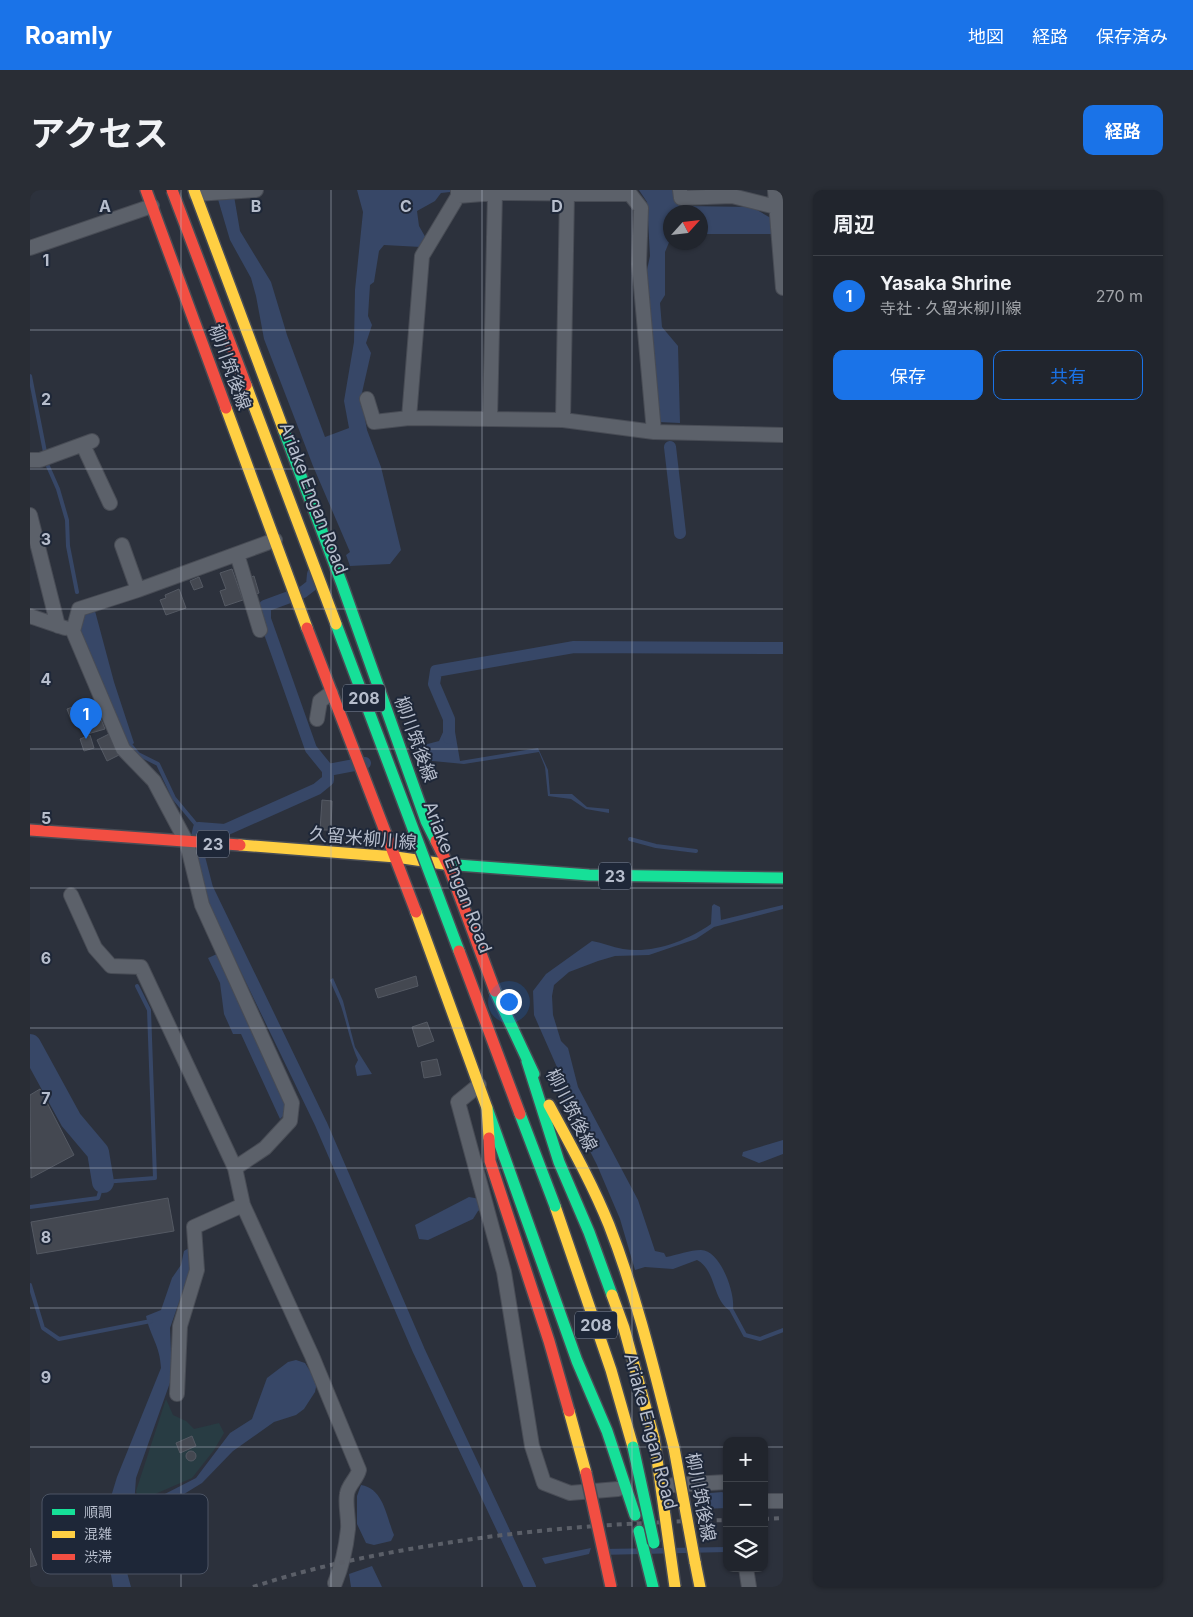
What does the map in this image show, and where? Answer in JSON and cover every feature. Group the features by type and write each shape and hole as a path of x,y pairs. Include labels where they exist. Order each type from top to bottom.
{"main road":[{"name":"柳川筑後線","path":"146,190 284,536 292,587 300,611 339,687 352,748 396,857 487,1108 490,1161 548,1341 586,1473 611,1587"},
{"name":"Ariake Engan Road","path":"172,190 558,1205"},
{"name":"Ariake Engan Road","path":"179,190 618,1368 669,1587"},
{"name":"柳川筑後線","path":"195,192 342,584 426,821 448,865 495,991 527,1061 595,1192 611,1230 647,1341 674,1448 700,1587"},
{"path":"152,206 195,192"},
{"path":"284,536 318,522"},
{"path":"339,687 369,662"},
{"name":"久留米柳川線","path":"30,830 396,857 448,865 628,877 783,878"},
{"path":"527,1061 560,1162 589,1232 624,1328 654,1438 675,1587"},
{"path":"487,1108 576,1361 607,1432 634,1515 653,1587"},
{"name":"Ariake Engan Road","path":"636,1446 662,1587"}],"street":[{"path":"195,192 256,190"},
{"path":"680,190 682,198 732,196 776,207"},
{"path":"775,190 781,240 783,288"},
{"path":"408,418 422,256 458,193 630,194 640,208 639,264 654,432"},
{"path":"490,419 495,193"},
{"path":"562,420 568,194"},
{"path":"30,248 152,206"},
{"path":"367,398 374,422 408,418 562,420 654,432 783,434"},
{"path":"30,460 40,460 87,443 110,503"},
{"path":"30,515 58,626"},
{"path":"235,1168 264,1148 290,1121 292,1103 202,905 187,843 154,781 123,749 73,631 79,609 138,590 284,536"},
{"path":"122,545 138,590"},
{"path":"237,554 260,630"},
{"path":"30,616 73,631"},
{"path":"317,719 320,701 339,687"},
{"path":"72,895 95,948 112,966 141,967 235,1168 243,1205 312,1356 359,1470 358,1476 347,1491 345,1511 348,1527 343,1562 335,1584"},
{"path":"479,1085 458,1102 504,1272 532,1446 544,1483 570,1493 618,1489"},
{"path":"177,1394 180,1326 197,1270 194,1227 243,1205"},
{"path":"635,1488 723,1482"},
{"path":"768,1501 783,1501"},
{"path":"747,1572 749,1587"}],"shaded area":[{"path":"166,1399 173,1415 186,1421 194,1429 219,1423 224,1433 214,1450 192,1478 155,1494 137,1494 136,1491"}],"water":[{"path":"357,190 450,190 450,192 441,193 435,201 417,211 419,226 427,240 421,247 384,245 379,251 374,282 370,285 368,316 372,325 366,343 371,353 361,397 367,430 381,467 401,550 390,564 350,566 346,555 350,552 313,466 264,339 251,278 230,240 217,196 234,196 240,231 271,282 287,335 325,437 349,428 344,401 354,342 355,290 363,212"},
{"path":"639,190 676,190 677,199 683,205 663,205 663,250 666,250 665,295 660,303 662,327 678,346 680,423 659,422 647,270 650,256 647,202"},
{"path":"708,206 752,207 769,217 783,217 783,234 708,234"},
{"path":"95,611 114,682 134,743 128,748 80,629 85,613"},
{"path":"453,720 460,761 538,748 548,770 550,794 572,794 587,807 609,809 609,813 586,809 571,799 548,796 545,767 539,752 464,764 422,760 416,747 439,741 444,730 444,723"},
{"path":"714,904 720,907 721,920 783,905 783,909 714,927 696,939 649,955 615,956 598,961 569,972 554,985 552,996 553,1015 561,1041 568,1048 578,1087 638,1200 655,1251 664,1253 666,1257 701,1250 708,1252 720,1264 729,1283 732,1292 733,1308 729,1310 720,1299 708,1270 697,1260 673,1269 645,1267 635,1270 620,1219 597,1165 560,1092 560,1074 534,1015 533,991 546,974 592,941 634,950 646,950 669,945 691,936 711,924 712,906"},
{"path":"217,954 286,1100 286,1113 280,1119 241,1034 233,1034 224,1014 220,983 208,958"},
{"path":"333,978 343,1001 355,1047 372,1074 357,1076 355,1066 358,1060 341,1006 330,980"},
{"path":"783,1140 783,1154 759,1163 742,1156 743,1152"},
{"path":"469,1197 480,1199 482,1209 478,1211 473,1219 428,1240 419,1239 415,1225"},
{"path":"189,1248 191,1268 170,1328 172,1377 136,1478 135,1494 112,1494 161,1368 159,1353 146,1316 161,1310 172,1278 181,1265 184,1251"},
{"path":"296,1360 305,1363 317,1382 315,1392 304,1409 296,1415 274,1422 233,1451 202,1483 184,1494 165,1494 196,1478 230,1433 252,1419 267,1378 288,1362"},
{"path":"361,1485 375,1492 383,1504 394,1535 391,1541 374,1545 366,1543 357,1524 357,1496"},
{"path":"722,1492 723,1508 702,1509 699,1494"},
{"path":"723,1547 723,1552 600,1555 601,1549"},
{"path":"591,1548 589,1554 545,1564 542,1558"},
{"path":"372,1566 382,1587 351,1587 349,1574"},
{"path":"111,1574 127,1574 131,1587 113,1587"}],"building":[{"path":"232,569 243,600 225,606 220,591 226,589 220,573"},
{"path":"254,576 259,593 253,595 248,578"},
{"path":"199,577 203,587 194,590 190,581"},
{"path":"179,589 186,608 166,615 160,600 166,598 165,595"},
{"path":"95,704 105,729 84,735 79,722 86,719 82,709"},
{"path":"78,705 83,718 72,722 67,709"},
{"path":"109,734 119,755 107,761 97,740"},
{"path":"90,735 94,748 84,751 80,739"},
{"path":"322,800 332,801 331,830 320,830"},
{"path":"416,976 418,986 378,998 375,989"},
{"path":"427,1022 434,1041 418,1047 412,1027"},
{"path":"437,1059 441,1075 424,1078 421,1062"},
{"path":"40,1089 74,1155 31,1178 30,1095"},
{"path":"168,1198 174,1231 37,1254 31,1222"},
{"path":"192,1436 196,1446 180,1453 176,1443"},
{"path":"189,1451 193,1451 196,1456 195,1460 189,1461 186,1458 186,1454"},
{"path":"30,1548 37,1565 30,1567"}],"waterway":[{"path":"30,376 45,452"},
{"path":"670,447 680,533"},
{"path":"47,464 58,489 67,520 68,546 77,592"},
{"path":"197,837 199,828 225,830 317,789 328,780 328,770 311,749 265,619 265,606 303,592 312,585 313,574"},
{"path":"449,738 449,719 434,684 436,671 574,647 783,648"},
{"path":"128,742 138,754 158,764 174,798 199,828"},
{"path":"328,770 365,763"},
{"path":"630,839 656,846 696,851"},
{"path":"199,857 207,888 321,1124 419,1351 530,1587"},
{"path":"30,1207 98,1198 103,1182 155,1178 149,1010 137,986"},
{"path":"30,1045 71,1120 98,1152 103,1182"},
{"path":"30,1285 43,1328 59,1339 151,1321"},
{"path":"731,1309 745,1335 760,1339 783,1330"}],"railway":[{"path":"768,1519 783,1518"},
{"path":"253,1587 280,1578 362,1558 473,1539 599,1526 723,1520"}],"traffic: fast":[{"path":"284,431 342,584 426,821 436,841"},
{"path":"336,624 459,951"},
{"path":"444,864 589,875 783,878"},
{"path":"495,991 534,1074"},
{"path":"527,1061 559,1162 589,1232 612,1295"},
{"path":"487,1108 577,1361 607,1431 635,1515"},
{"path":"520,1114 555,1206"},
{"path":"633,1447 654,1543"},
{"path":"639,1531 653,1587"}],"traffic: slow":[{"path":"194,190 284,431"},
{"path":"246,385 336,624"},
{"path":"226,408 307,628"},
{"path":"240,845 396,857 444,864"},
{"path":"416,912 487,1108 489,1138"},
{"path":"549,1105 595,1194 619,1252 645,1335 674,1448"},
{"path":"555,1206 611,1370 633,1447"},
{"path":"612,1295 624,1328 654,1438"},
{"path":"569,1411 586,1473"},
{"path":"654,1438 675,1587"},
{"path":"674,1448 695,1562"},
{"path":"695,1562 700,1587"}],"traffic: jam":[{"path":"146,190 226,408"},
{"path":"172,190 246,385"},
{"path":"307,628 416,912"},
{"path":"30,830 240,845"},
{"path":"436,841 448,865 495,991"},
{"path":"459,951 520,1114"},
{"path":"489,1138 490,1161 549,1341 569,1411"},
{"path":"586,1473 611,1587"}],"place":[{"name":"Yasaka Shrine","path":"86,739"}]}
